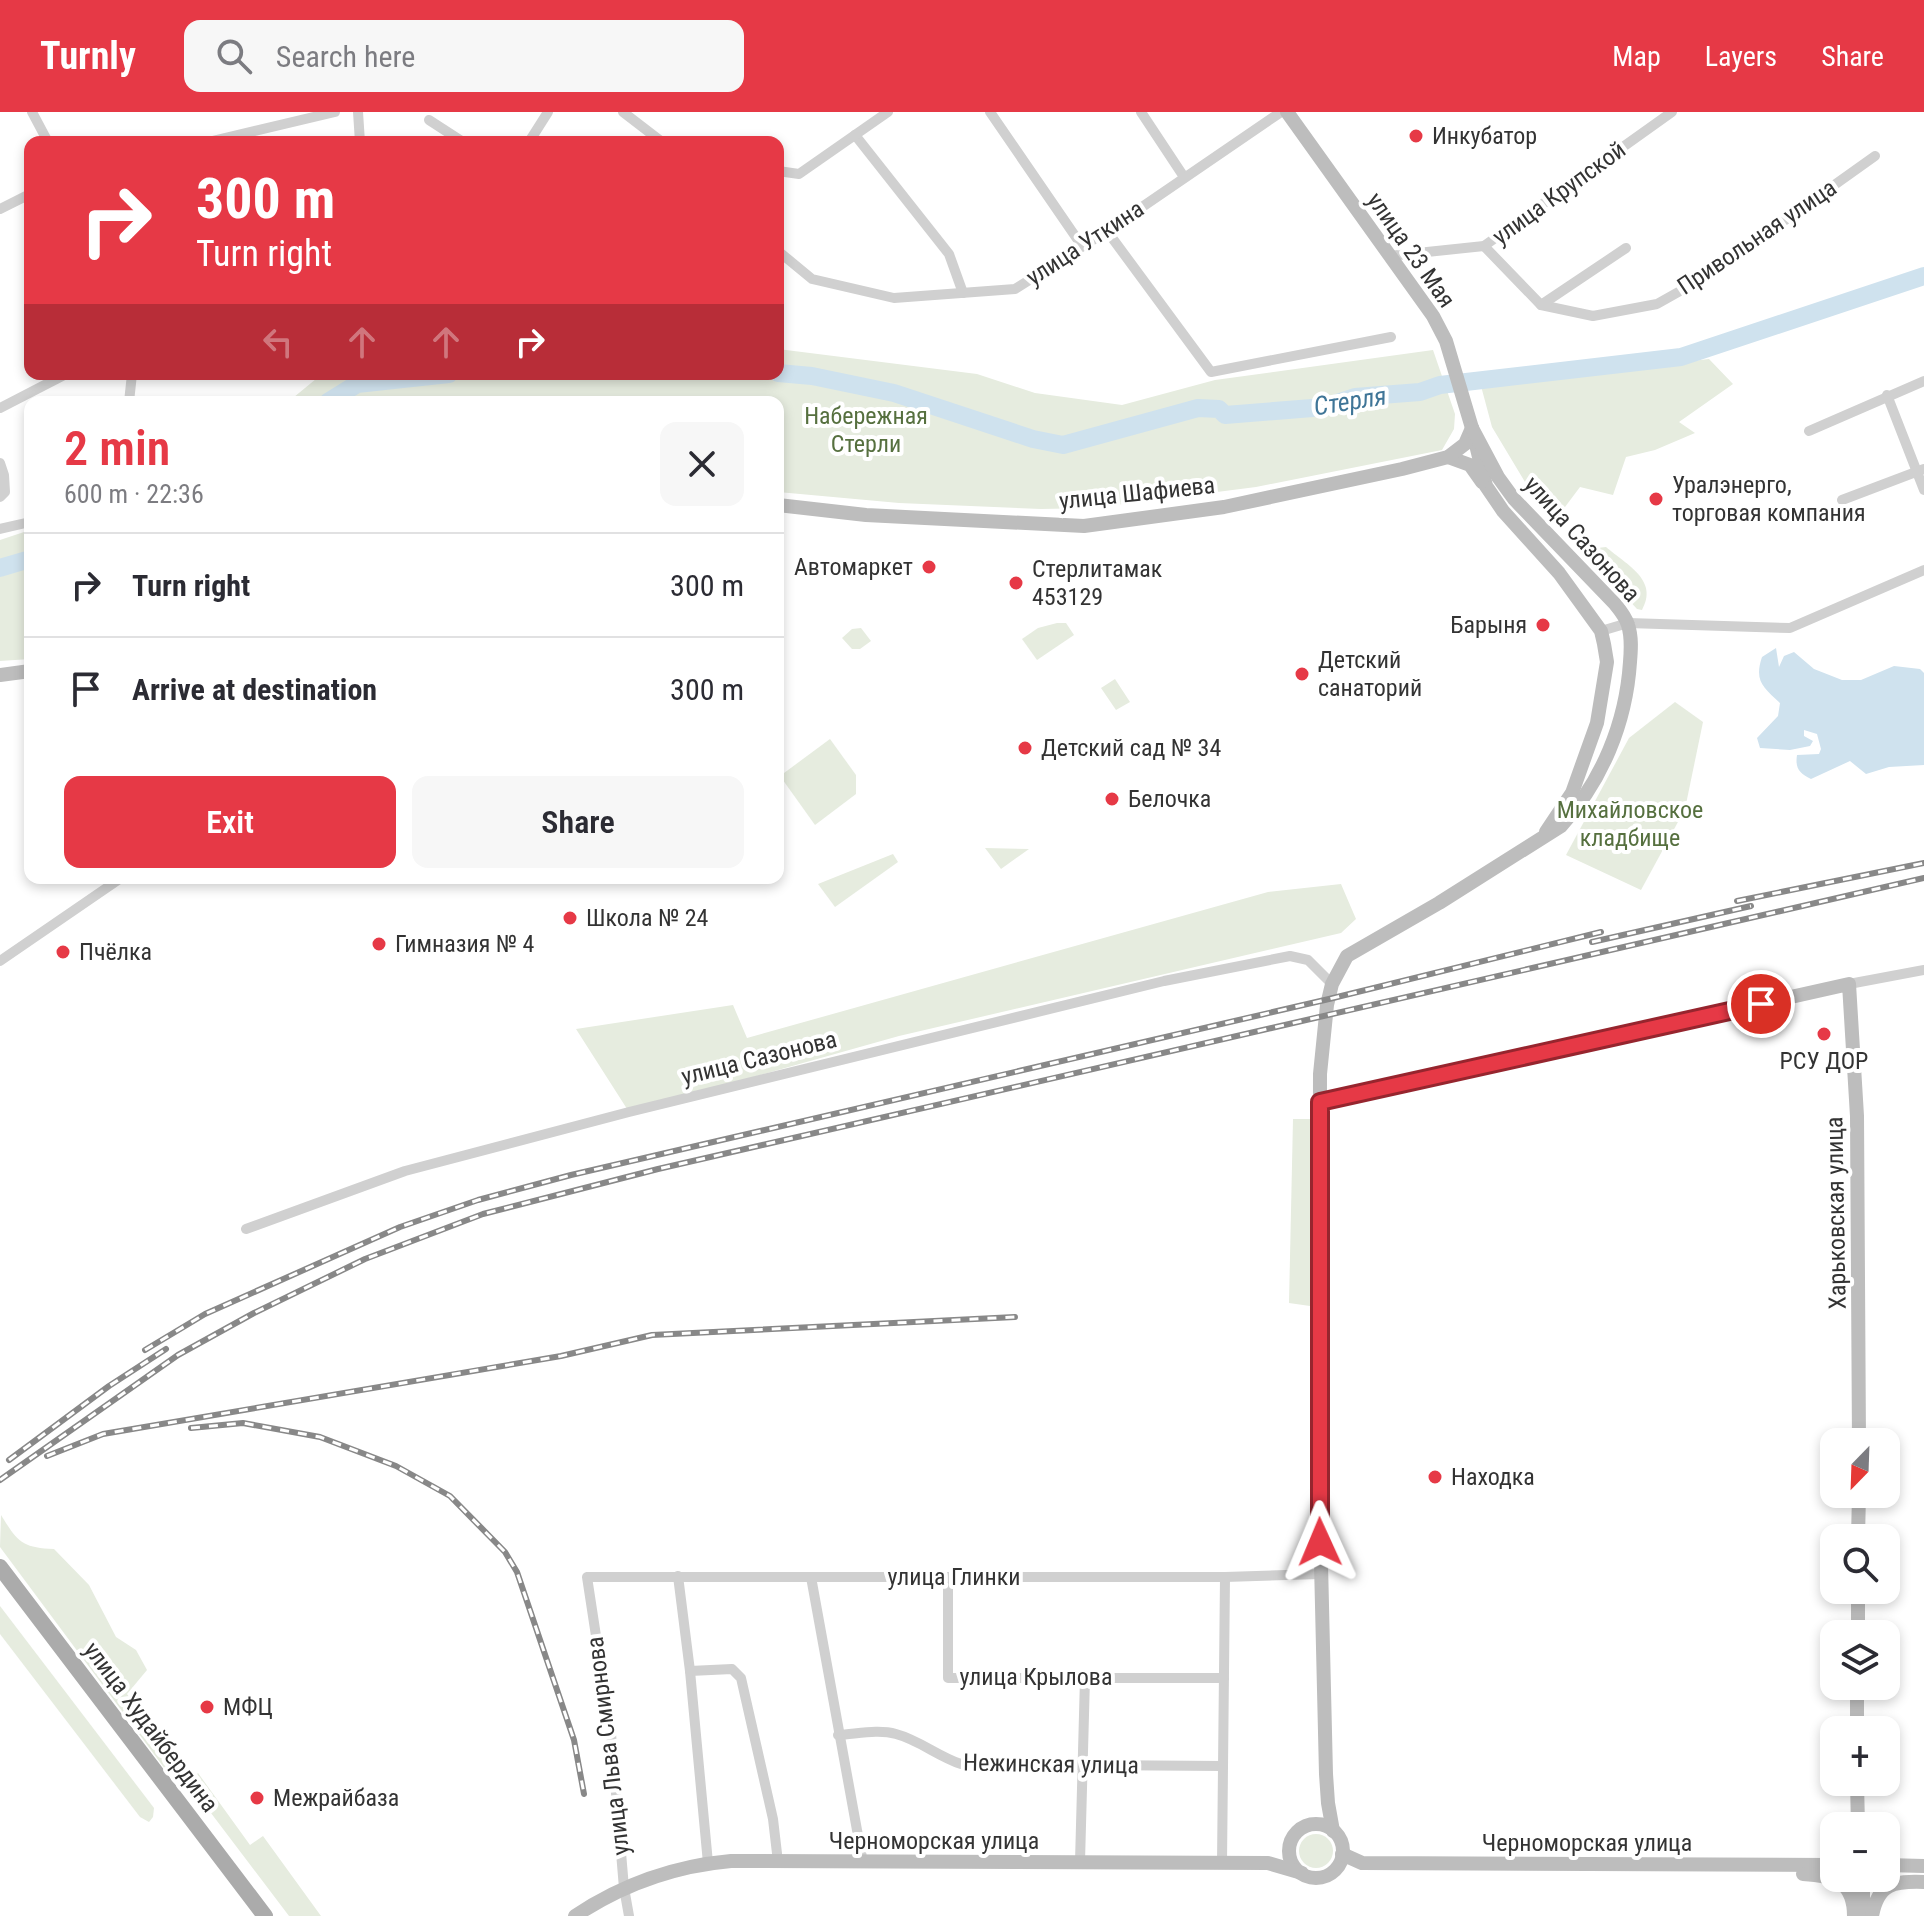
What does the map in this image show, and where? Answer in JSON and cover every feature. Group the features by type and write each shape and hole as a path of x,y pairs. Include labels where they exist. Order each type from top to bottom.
{"main road":[{"name":"улица 23 Мая","path":"1284,112 1433,316 1446,341 1472,428"},
{"path":"1448,457 1465,444 1472,428"},
{"name":"улица Сазонова","path":"1472,428 1486,486 1503,511 1559,573 1601,631 1607,662 1597,723 1572,793 1539,842"},
{"name":"улица Сазонова","path":"1332,984 1347,956 1561,826 1597,775 1618,730 1628,687 1631,640 1628,623 1615,604 1514,499 1498,477 1472,428"},
{"path":"1448,457 1470,465 1486,486"},
{"name":"улица Шафиева","path":"784,506 866,515 1084,526 1224,507 1448,457"},
{"path":"1503,511 1506,503 1514,499"},
{"path":"0,675 24,672"},
{"path":"1332,984 1320,1074 1320,1574 1328,1803 1333,1831"},
{"path":"1320,1102 1849,984"},
{"name":"Харьковская улица","path":"1849,984 1857,1116 1859,1428"},
{"name":"улица Худайбердина","path":"0,1567 265,1916"},
{"name":"улица Худайбердина","path":"0,1585 251,1916"},
{"path":"1268,1863 1290,1844 1298,1831 1312,1824 1328,1803"},
{"path":"1312,1824 1320,1824 1339,1837 1340,1863 1327,1875"},
{"path":"1290,1844 1291,1861 1302,1873 1319,1877 1362,1863"},
{"name":"Черноморская улица","path":"1342,1854 1362,1863 1820,1865"},
{"name":"Черноморская улица","path":"575,1916 624,1888 672,1870 708,1863 1268,1863 1302,1873"},
{"path":"1900,1865 1924,1866"},
{"path":"1747,1866 1779,1872 1828,1875 1848,1889 1854,1916"},
{"path":"1872,1916 1877,1897 1887,1887 1900,1882 1924,1882"},
{"path":"1863,1892 1863,1916"}],"street":[{"path":"32,112 45,136"},
{"path":"233,136 335,112"},
{"path":"358,112 360,136"},
{"path":"533,136 548,112"},
{"path":"623,112 654,136"},
{"path":"784,172 799,174 888,112"},
{"path":"990,112 1082,246"},
{"path":"1141,112 1184,177"},
{"name":"улица Уткина","path":"784,256 812,279 894,298 1015,289 1284,112"},
{"name":"улица Крупской","path":"1389,256 1484,246 1672,112"},
{"path":"429,120 454,136"},
{"path":"855,135 949,254 963,293"},
{"name":"Привольная улица","path":"1541,305 1593,316 1657,304 1705,277 1875,156"},
{"path":"0,209 24,197"},
{"path":"1107,231 1211,372 1391,337"},
{"path":"1484,246 1541,305 1626,248"},
{"path":"0,408 54,380"},
{"path":"1809,431 1924,381"},
{"path":"1887,395 1921,471 1924,490"},
{"path":"0,463 5,492 0,497"},
{"path":"1842,500 1921,471"},
{"path":"0,529 24,523"},
{"path":"1601,631 1628,623 1790,628 1924,570"},
{"path":"0,961 112,884"},
{"name":"улица Сазонова","path":"246,1229 405,1171 629,1112 1164,981 1290,956 1308,960 1332,984"},
{"path":"1849,984 1924,970"},
{"name":"улица Глинки","path":"587,1577 1225,1577 1320,1574"},
{"path":"678,1576 708,1863"},
{"name":"улица Льва Смирнова","path":"587,1577 611,1734 629,1916"},
{"path":"811,1577 863,1863"},
{"name":"улица Крылова","path":"948,1577 948,1678 1224,1678"},
{"path":"1222,1863 1225,1577"},
{"path":"690,1671 732,1669 741,1678 773,1819 778,1862"},
{"path":"1080,1862 1085,1678"},
{"name":"Нежинская улица","path":"838,1735 886,1732 900,1735 961,1764 1223,1766"}],"green space":[{"name":"Набережная Стерли","path":"784,350 977,374 1035,393 1122,405 1215,380 1433,350 1455,414 1454,429 1442,450 1256,487 1092,508 1041,509 899,503 784,493 784,396 295,396 315,380 784,380"},
{"path":"1709,359 1733,384 1679,422 1695,433 1655,450 1626,457 1613,495 1580,487 1562,511 1525,482 1492,427 1481,386"},
{"path":"24,532 24,659 0,661 0,540"},
{"path":"1606,547 1644,582 1646,599 1642,610 1637,609 1594,562 1592,555 1597,548"},
{"path":"1066,623 1074,635 1037,660 1022,639 1038,628"},
{"path":"861,628 871,641 860,649 852,649 842,638 852,629"},
{"path":"1115,679 1130,702 1116,710 1101,688"},
{"name":"Михайловское кладбище","path":"1675,702 1703,722 1685,809 1641,890 1566,855 1629,738"},
{"path":"830,739 856,775 856,794 815,825 784,782 784,773"},
{"path":"985,848 1029,849 1001,869"},
{"path":"893,854 898,862 835,907 818,884"},
{"path":"1341,884 1356,919 1341,933 899,1036 629,1112 576,1029 733,1005 747,1038 1268,892"},
{"path":"1293,1119 1313,1119 1310,1306 1289,1303"},
{"path":"1,1515 27,1545 54,1549 89,1585 116,1637 136,1650 147,1670 127,1694 179,1763 168,1773 0,1547"},
{"path":"0,1606 154,1808 149,1822 140,1817 0,1634"},
{"path":"198,1773 250,1845 263,1836 321,1916 289,1916 189,1784"},
{"path":"1316,1834 1328,1839 1333,1851 1328,1863 1316,1868 1304,1863 1299,1851 1304,1839"}],"water":[{"path":"1776,648 1779,667 1784,656 1794,652 1814,669 1842,680 1861,680 1894,666 1920,669 1924,673 1924,765 1889,767 1866,774 1850,761 1811,779 1799,770 1797,755 1819,754 1821,749 1817,734 1804,730 1804,736 1813,741 1810,746 1790,750 1760,748 1757,738 1778,716 1780,703 1762,683 1760,665 1762,657"}],"waterway":[{"name":"Стерля","path":"784,374 812,376 894,393 1033,439 1063,445 1198,408 1219,409 1225,415 1325,407 1355,397 1420,392 1440,385 1681,357 1924,276"},
{"name":"Стерля","path":"338,396 357,384 394,380"},
{"name":"Стерля","path":"0,568 24,561"}],"railway":[{"path":"1737,901 1924,863"},
{"path":"0,1480 178,1355 254,1313 365,1259 483,1214 658,1169 1924,878"},
{"path":"1592,942 1751,906"},
{"path":"145,1350 205,1314 400,1227 478,1200 571,1175 1329,999 1601,932"},
{"path":"47,1456 103,1434 561,1356 652,1335 1015,1317"},
{"path":"9,1460 109,1386 166,1349"},
{"path":"191,1428 243,1423 320,1437 396,1466 450,1496 505,1552 517,1572 574,1740 584,1794"}],"place":[{"name":"Инкубатор","path":"1416,136"},
{"name":"Уралэнерго, торговая компания","path":"1656,499"},
{"name":"Автомаркет","path":"929,567"},
{"name":"Стерлитамак 453129","path":"1016,583"},
{"name":"Барыня","path":"1543,625"},
{"name":"Детский санаторий","path":"1302,674"},
{"name":"Детский сад № 34","path":"1025,748"},
{"name":"Белочка","path":"1112,799"},
{"name":"Школа № 24","path":"570,918"},
{"name":"Гимназия № 4","path":"379,944"},
{"name":"Пчёлка","path":"63,952"},
{"name":"РСУ ДОР","path":"1824,1034"},
{"name":"Находка","path":"1435,1477"},
{"name":"МФЦ","path":"207,1707"},
{"name":"Межрайбаза","path":"257,1798"}],"route":[{"path":"1320,1542 1320,1102 1761,1004"}]}
